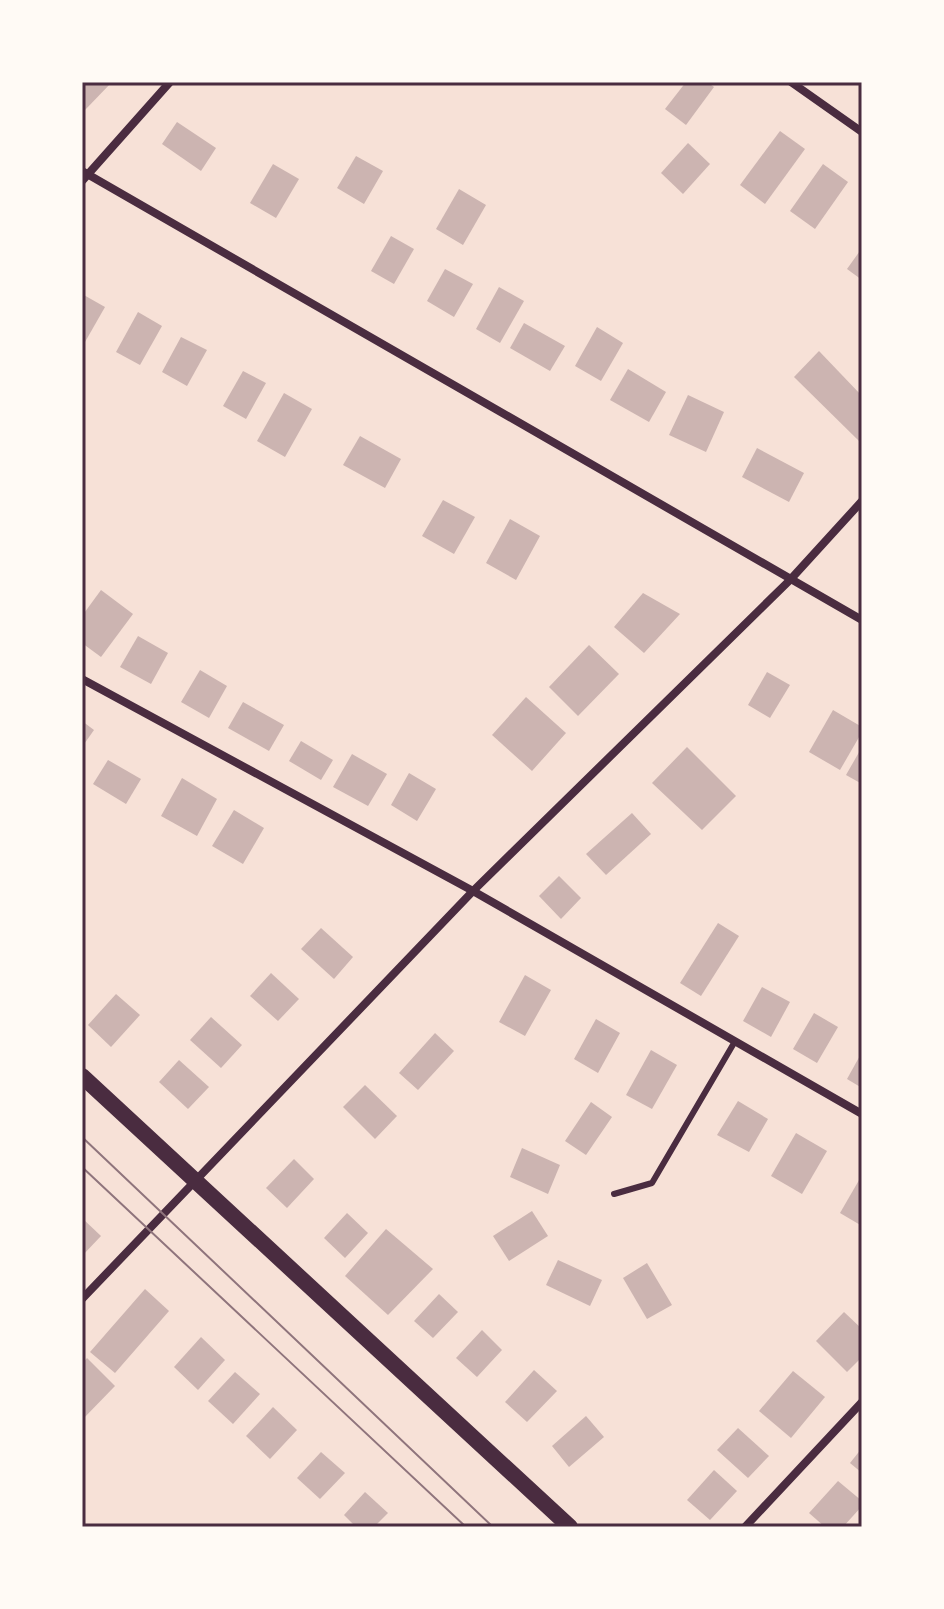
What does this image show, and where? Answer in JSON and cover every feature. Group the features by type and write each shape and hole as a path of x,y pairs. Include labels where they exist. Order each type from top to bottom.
{"main road":[{"path":"82,1076 570,1527"}],"street":[{"path":"170,82 84,175 862,620"},
{"path":"791,82 862,132"},
{"path":"82,1299 473,891 790,580 862,501"},
{"path":"82,679 473,891 862,1114"},
{"path":"745,1527 862,1402"}],"lane":[{"path":"614,1194 652,1183 734,1043"}],"building":[{"path":"82,82 112,82 85,110 82,107"},
{"path":"686,82 707,82 714,87 686,125 665,109"},
{"path":"177,122 216,148 201,171 162,144"},
{"path":"780,131 805,149 765,204 740,185"},
{"path":"688,143 710,164 683,194 661,173"},
{"path":"356,156 383,171 364,204 337,188"},
{"path":"273,164 299,179 276,218 250,203"},
{"path":"823,164 848,182 815,229 790,211"},
{"path":"459,189 486,205 463,245 436,229"},
{"path":"391,236 414,249 394,284 371,271"},
{"path":"862,248 862,280 847,269"},
{"path":"445,269 473,284 454,317 427,301"},
{"path":"499,287 524,301 500,343 476,329"},
{"path":"82,294 105,307 85,342 82,340"},
{"path":"138,312 162,326 140,365 116,352"},
{"path":"524,323 565,346 550,371 510,348"},
{"path":"597,327 623,343 601,381 575,366"},
{"path":"181,337 207,350 187,386 162,372"},
{"path":"819,351 862,396 862,437 859,441 794,377"},
{"path":"628,369 666,392 649,422 610,400"},
{"path":"243,371 266,383 246,419 223,406"},
{"path":"284,393 312,409 285,457 257,441"},
{"path":"688,395 724,412 706,452 669,435"},
{"path":"360,436 401,459 385,488 343,465"},
{"path":"757,448 804,473 789,502 742,477"},
{"path":"443,500 475,517 454,554 422,536"},
{"path":"510,519 540,536 516,580 486,563"},
{"path":"101,590 133,614 101,657 82,643 82,616"},
{"path":"643,593 680,614 644,653 614,627"},
{"path":"138,636 168,653 151,684 120,667"},
{"path":"589,645 619,674 578,716 549,687"},
{"path":"200,670 227,686 209,718 181,702"},
{"path":"767,672 790,685 770,718 748,705"},
{"path":"526,697 566,733 532,771 492,735"},
{"path":"243,702 284,725 269,751 228,728"},
{"path":"833,710 862,727 840,770 809,752"},
{"path":"82,721 94,730 82,747"},
{"path":"301,741 333,760 321,780 289,761"},
{"path":"687,747 736,796 702,830 652,783"},
{"path":"862,747 862,784 846,775"},
{"path":"352,754 387,774 368,806 333,787"},
{"path":"108,760 141,779 126,804 93,784"},
{"path":"409,773 436,789 417,821 391,805"},
{"path":"182,778 217,799 197,836 161,816"},
{"path":"234,810 264,828 243,864 212,846"},
{"path":"632,813 651,834 606,875 586,854"},
{"path":"559,876 581,898 561,919 539,896"},
{"path":"718,923 739,936 701,996 680,983"},
{"path":"321,928 353,957 334,979 301,949"},
{"path":"271,973 299,999 278,1021 250,996"},
{"path":"525,975 551,990 525,1036 499,1022"},
{"path":"762,987 790,1002 771,1037 743,1021"},
{"path":"116,994 140,1015 111,1047 88,1025"},
{"path":"814,1013 838,1027 817,1063 793,1049"},
{"path":"211,1017 242,1045 221,1068 190,1040"},
{"path":"596,1019 620,1033 598,1073 574,1059"},
{"path":"435,1033 454,1051 418,1090 399,1073"},
{"path":"651,1050 677,1065 652,1109 626,1095"},
{"path":"862,1052 862,1088 847,1079"},
{"path":"179,1060 209,1087 188,1109 159,1082"},
{"path":"365,1085 397,1116 375,1139 343,1107"},
{"path":"738,1101 768,1119 749,1152 717,1135"},
{"path":"591,1102 612,1117 586,1155 565,1141"},
{"path":"796,1133 827,1151 802,1194 771,1176"},
{"path":"522,1148 560,1165 548,1194 510,1177"},
{"path":"294,1159 314,1179 287,1208 266,1188"},
{"path":"862,1175 862,1226 840,1213"},
{"path":"532,1211 548,1236 509,1261 493,1236"},
{"path":"347,1213 368,1233 345,1258 324,1238"},
{"path":"82,1218 101,1236 82,1256"},
{"path":"386,1229 433,1269 388,1315 345,1276"},
{"path":"558,1260 602,1280 590,1306 546,1285"},
{"path":"647,1263 672,1305 647,1319 623,1278"},
{"path":"145,1289 169,1311 115,1373 90,1352"},
{"path":"439,1294 458,1312 433,1338 414,1321"},
{"path":"844,1312 862,1329 862,1357 847,1372 816,1341"},
{"path":"482,1330 502,1350 477,1377 456,1358"},
{"path":"201,1337 225,1360 198,1390 174,1367"},
{"path":"87,1358 115,1386 82,1420 82,1364"},
{"path":"534,1370 557,1391 527,1422 505,1402"},
{"path":"793,1371 825,1397 791,1438 759,1411"},
{"path":"235,1372 260,1394 233,1424 208,1401"},
{"path":"273,1407 297,1430 270,1459 246,1436"},
{"path":"586,1416 604,1437 569,1467 552,1446"},
{"path":"738,1428 769,1456 748,1478 717,1450"},
{"path":"862,1448 862,1473 850,1463"},
{"path":"321,1452 345,1473 320,1499 297,1478"},
{"path":"714,1470 737,1491 710,1520 687,1500"},
{"path":"838,1481 862,1501 862,1506 843,1527 825,1527 809,1513"},
{"path":"365,1492 388,1513 374,1527 356,1527 344,1515"}],"tram line":[{"path":"82,1137 493,1527"},
{"path":"82,1167 466,1527"}]}
